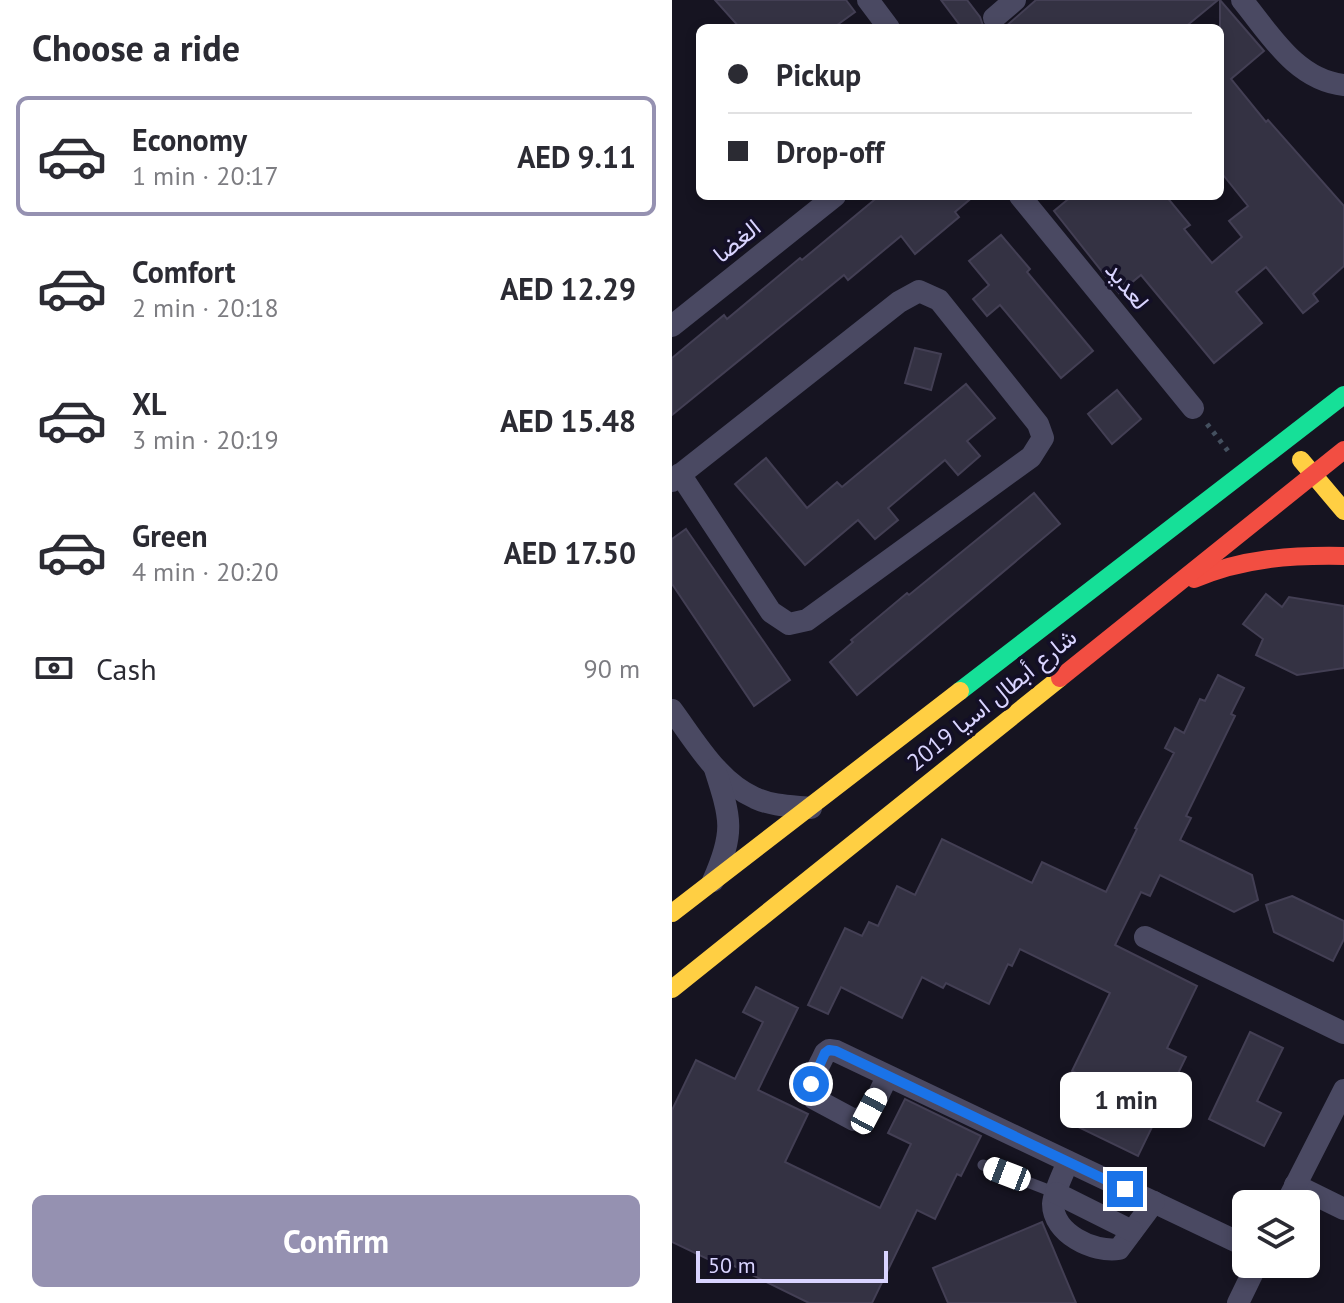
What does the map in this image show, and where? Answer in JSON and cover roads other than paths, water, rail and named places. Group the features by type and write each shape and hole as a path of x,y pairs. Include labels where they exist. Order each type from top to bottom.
{"main road":[{"name":"شارع أبطال اسيا 2019","path":"692,973 1313,475 1334,436 1344,395"},
{"name":"شارع أبطال اسيا 2019","path":"672,913 1285,441 1334,436"},
{"path":"1285,441 1344,511"},
{"path":"1160,595 1212,570 1245,561 1305,555 1344,556"}],"street":[{"path":"868,0 886,24"},
{"path":"994,18 1015,0"},
{"path":"1242,0 1291,60 1326,83 1344,85"},
{"name":"الغضا","path":"672,326 830,200"},
{"name":"لعديد","path":"1023,200 1193,408"},
{"path":"919,291 939,300 1038,424 1043,438 1031,457 807,620 789,624 771,612 676,478 899,302 919,291"},
{"path":"672,710 715,768 758,799 811,808"},
{"path":"713,881 729,840 730,825 715,768"},
{"path":"1145,937 1344,1033"},
{"path":"672,990 692,973"},
{"path":"887,1077 1232,1239"},
{"path":"1293,1190 1344,1090"},
{"path":"1068,1162 1053,1200 1054,1214 1059,1225 1091,1247 1119,1249 1154,1202"},
{"path":"1056,1193 1132,1231"},
{"path":"1320,1202 1344,1209"},
{"path":"1238,1303 1250,1278"}],"lane":[{"path":"983,1165 1056,1193"}]}
